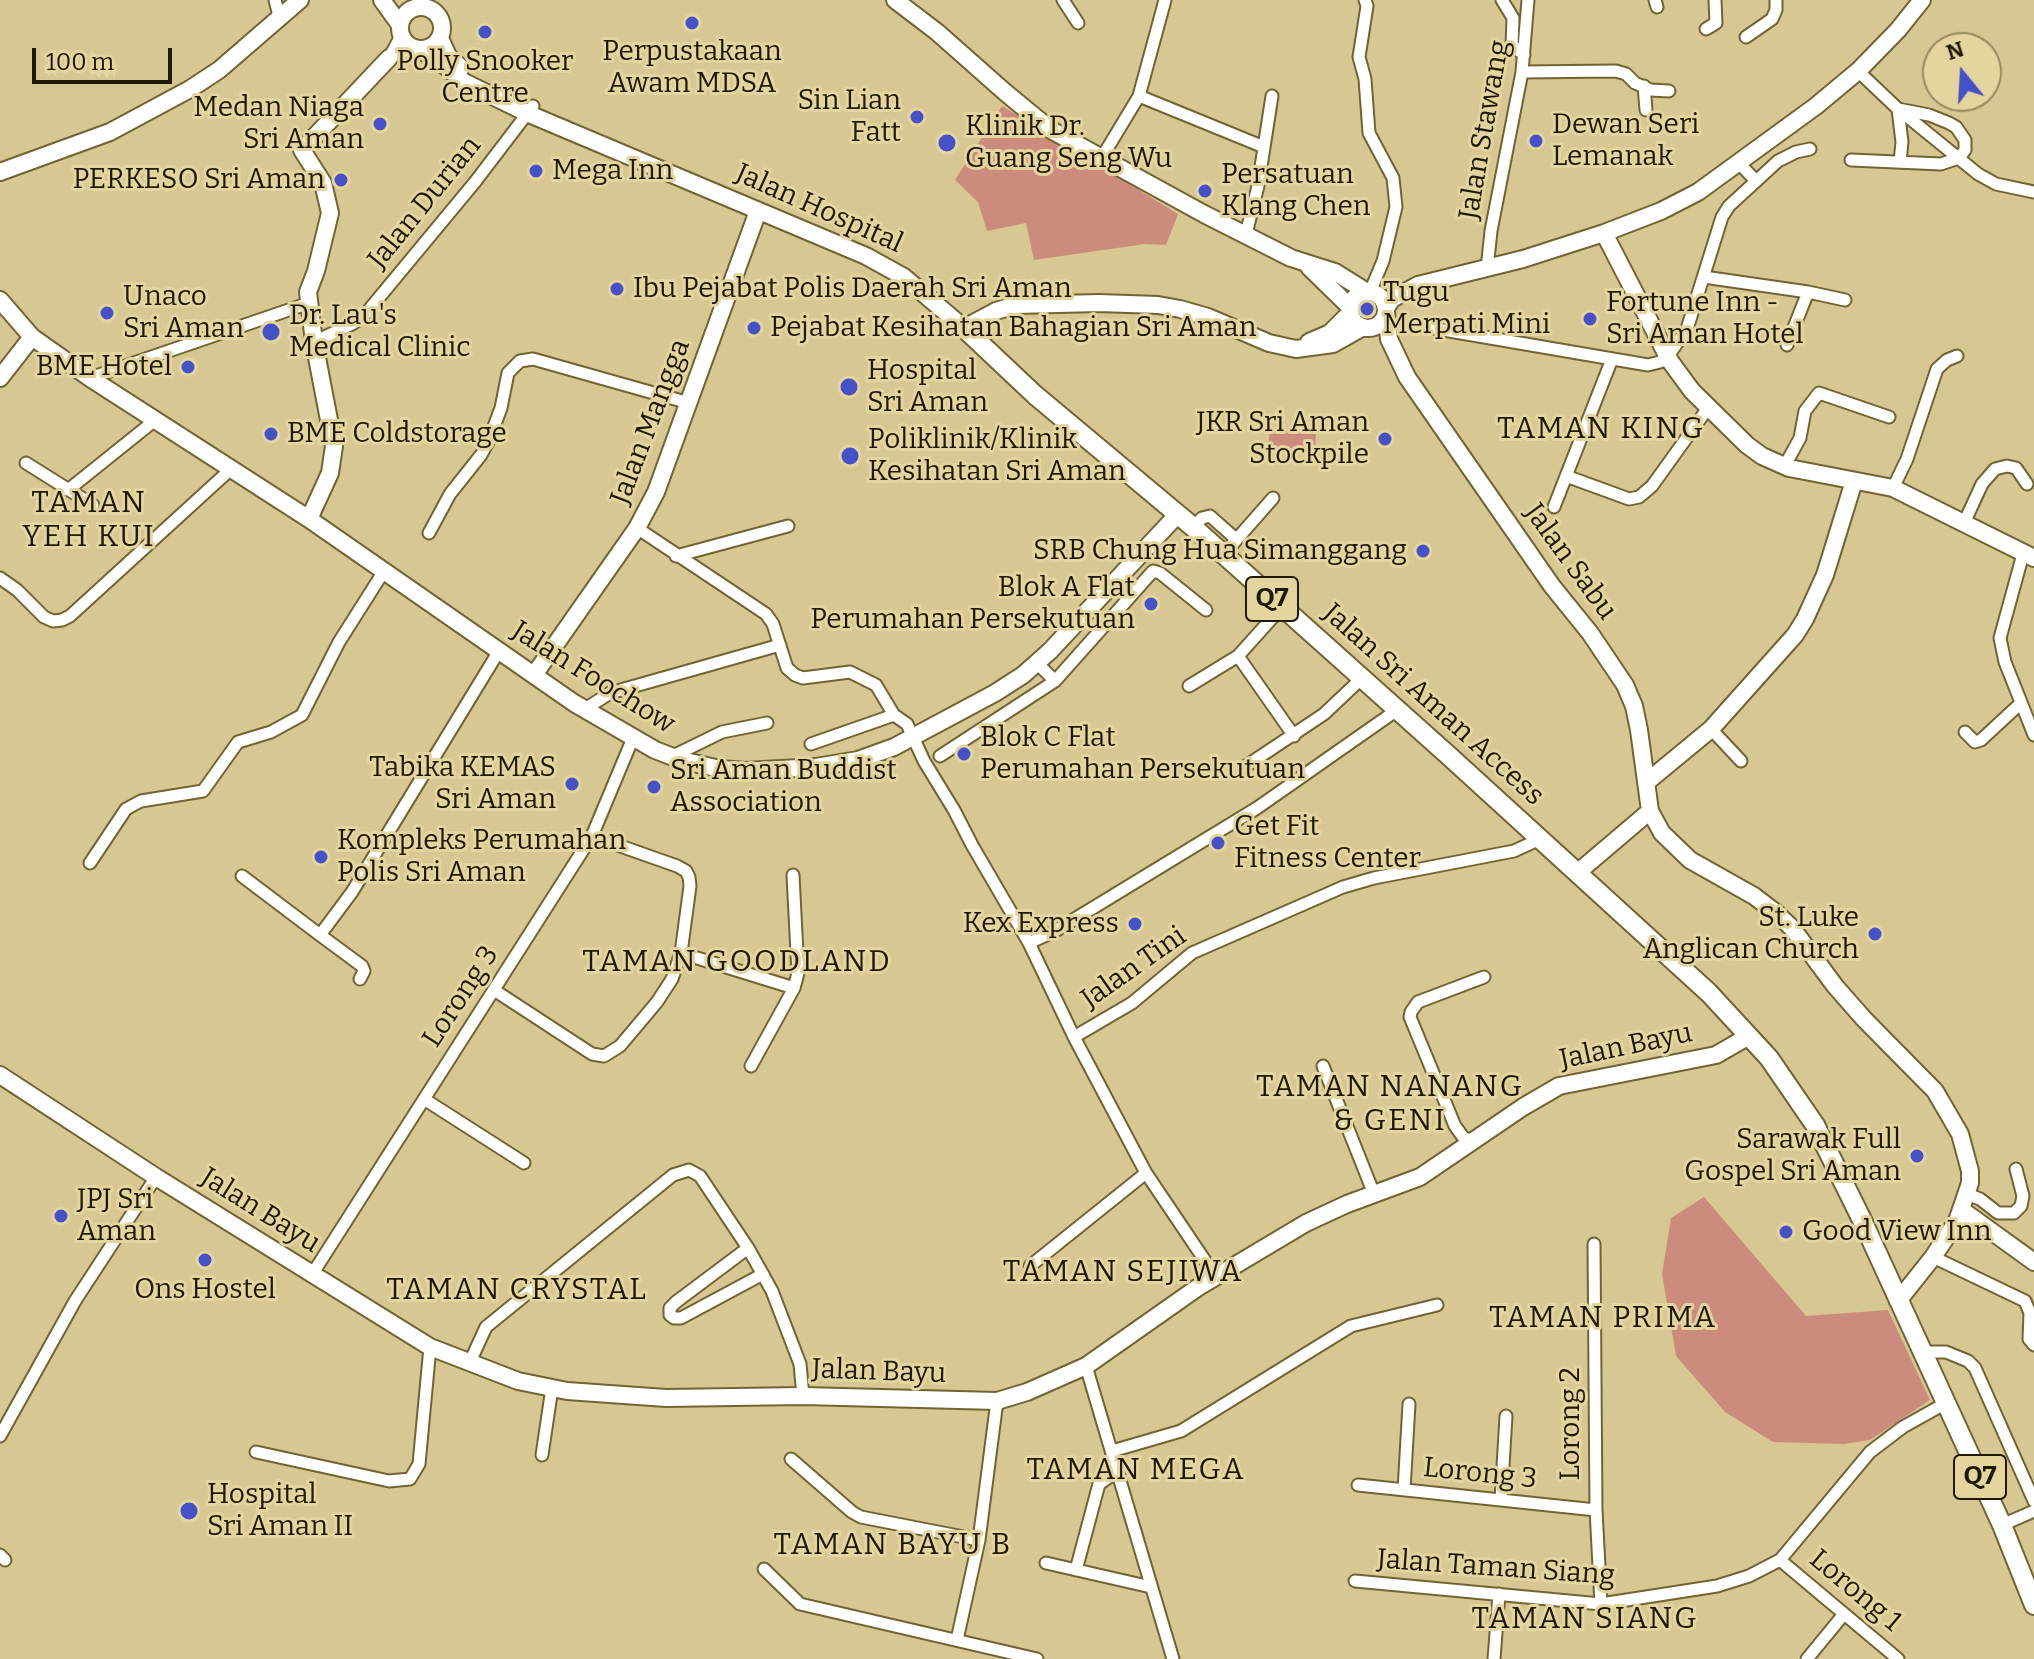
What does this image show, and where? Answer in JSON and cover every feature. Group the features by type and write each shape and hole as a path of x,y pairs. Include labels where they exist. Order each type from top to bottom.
{"main road":[{"name":"Jalan Sri Aman Access","path":"964,328 1035,395 1185,520 1397,710 1709,993 1749,1036"},
{"name":"Q7","path":"1749,1036 1791,1087 1815,1125 2002,1525 2034,1605"}],"street":[{"path":"0,172 110,132 166,102 219,70 277,8 300,0"},
{"name":"Jalan Hospital","path":"382,0 408,40 464,82 531,110"},
{"path":"392,0 422,5 432,10 440,20"},
{"path":"408,40 431,47 440,38 445,0"},
{"path":"895,0 953,45 1029,114 1101,159 1308,265 1335,272 1377,299 1399,363"},
{"path":"1063,0 1078,23"},
{"path":"1101,159 1139,96 1165,0"},
{"path":"964,328 996,311 1016,305 1144,304 1208,317 1240,333 1296,349 1322,347 1378,325 1377,299 1396,207 1393,178 1369,133 1365,79 1359,57 1367,6 1365,0"},
{"path":"1502,0 1513,18 1512,45 1524,55"},
{"name":"Jalan Stawang","path":"1487,269 1496,201 1522,72 1528,0"},
{"path":"1706,29 1716,23 1715,0"},
{"path":"1746,37 1772,19 1776,0"},
{"path":"1284,347 1322,338 1350,310 1356,296 1377,299 1398,285 1418,285 1487,269 1604,233 1681,201 1739,163 1858,71 1922,0"},
{"path":"408,40 405,15 422,5"},
{"name":"Jalan Hospital","path":"440,38 448,56 460,68 554,123 889,267 964,328"},
{"path":"309,519 330,473 334,446 314,342 308,292 330,213 323,183 302,150 408,40"},
{"path":"1522,72 1616,71 1657,92 1669,91"},
{"path":"1858,71 1956,158 1996,184 2034,192"},
{"path":"1644,86 1646,110"},
{"path":"1139,96 1264,147"},
{"path":"1246,234 1258,186 1272,96"},
{"path":"1851,160 1941,164 1963,154 1966,145 1956,127 1929,115 1898,109"},
{"path":"1898,109 1902,142 1900,162"},
{"name":"Jalan Durian","path":"314,342 363,317 531,110"},
{"path":"1420,326 1648,365 1660,362 1687,329 1722,217 1729,206 1786,156 1810,149"},
{"path":"1739,163 1756,181"},
{"name":"Jalan Mangga","path":"534,675 637,528 670,459 758,211"},
{"path":"1604,233 1668,356 1708,408 1747,445 1784,467 1893,488 2028,556 2000,638 2001,650 2034,735"},
{"path":"1308,265 1350,310 1354,322 1366,328 1399,363"},
{"path":"1704,277 1845,300"},
{"path":"1787,345 1808,292"},
{"name":"Jalan Foochow","path":"0,300 32,337 90,378 309,519 534,675 594,703 633,738 671,757 720,769 746,771 816,767 871,756 905,725 995,693 1037,663 1185,520"},
{"path":"90,378 309,303"},
{"path":"0,378 32,337"},
{"path":"1893,488 1907,459 1937,369 1957,356"},
{"path":"429,533 450,494 489,440 501,408 508,373 515,364 533,359 689,403"},
{"path":"1554,507 1612,359"},
{"name":"Jalan Sabu","path":"1399,363 1543,562 1625,685 1634,706 1648,781 1650,811"},
{"path":"1784,467 1800,438 1805,411 1819,393 1889,417"},
{"path":"1566,476 1629,499 1643,495 1708,408"},
{"path":"68,490 154,421"},
{"path":"26,463 93,505"},
{"path":"1964,523 1982,484 1995,469 2007,466 2016,468 2027,484"},
{"path":"0,578 44,617 53,621 62,620 231,469"},
{"path":"1648,781 1711,729 1795,635 1825,575 1854,481"},
{"path":"1223,555 1273,498"},
{"path":"1185,520 1210,516 1236,539"},
{"path":"676,556 788,526"},
{"path":"637,528 766,614 787,668 795,675 803,678 850,672 876,685 905,725 1029,943 1074,1037 1146,1173 1216,1277"},
{"path":"90,863 121,815 133,804 203,791 209,787 238,742 271,732 302,715 339,642 384,571"},
{"path":"940,756 1055,681 1153,571 1160,573 1206,610"},
{"path":"1189,686 1238,656 1282,607"},
{"path":"594,703 780,645"},
{"path":"320,935 352,892 499,651"},
{"path":"1238,656 1294,736"},
{"path":"1037,663 1055,681"},
{"path":"1246,766 1324,714 1361,679"},
{"path":"1965,732 1975,742 1981,740 2021,703"},
{"path":"1029,943 1068,923 1257,808 1397,710"},
{"path":"671,757 722,732 767,723"},
{"path":"811,744 905,725"},
{"path":"1711,729 1741,761"},
{"name":"Lorong 3","path":"313,1273 592,836 633,738"},
{"path":"1577,873 1650,811 1662,833 1690,860 1754,896 1792,928 1854,1008 1935,1091 1960,1134 1970,1171 1964,1202 1933,1257 1898,1301"},
{"path":"494,990 592,1054 604,1056 620,1046 672,979 681,953 690,886 686,871 592,836"},
{"name":"Jalan Tini","path":"1074,1037 1132,1003 1192,953 1343,887 1374,878 1514,851 1540,839"},
{"path":"751,1066 794,988 798,973 793,875"},
{"path":"242,876 362,966 364,971 360,979"},
{"path":"681,953 794,988"},
{"path":"1473,1142 1463,1137 1455,1126 1410,1017 1418,1002 1484,977"},
{"name":"Jalan Bayu","path":"0,1075 156,1177 430,1347 518,1381 604,1395 666,1398 803,1396 997,1401 1027,1392 1086,1366 1140,1326 1321,1214 1420,1177 1559,1086 1716,1055 1749,1036"},
{"path":"1323,1066 1374,1194"},
{"path":"424,1099 524,1163"},
{"path":"1964,1202 1980,1199 1998,1213 2014,1213 2021,1206 2023,1196 2016,1169"},
{"path":"469,1364 486,1327 678,1172 689,1170 700,1176 748,1248 772,1291 800,1364 803,1396"},
{"path":"1030,1266 1146,1173"},
{"path":"0,1436 75,1301 156,1177"},
{"path":"1964,1202 2034,1262"},
{"name":"Lorong 2","path":"1594,1244 1596,1510 1601,1604"},
{"path":"748,1248 672,1306 670,1315 681,1318 763,1274"},
{"path":"1933,1257 2025,1301 2030,1313 2029,1339 2034,1345"},
{"path":"1112,1451 1181,1431 1351,1326 1437,1305"},
{"path":"256,1452 389,1481 410,1479 419,1464 430,1347"},
{"path":"1921,1352 1946,1352 1968,1361 1975,1368 2034,1501"},
{"path":"1086,1366 1173,1659"},
{"path":"542,1455 552,1388"},
{"path":"957,1640 979,1540 997,1401"},
{"name":"Jalan Taman Siang","path":"1355,1581 1601,1604 1717,1586 1749,1576 1780,1560 1870,1452 1903,1427 1946,1403"},
{"path":"1404,1490 1409,1404"},
{"path":"1501,1500 1506,1416"},
{"path":"791,1459 861,1517 979,1540"},
{"path":"1076,1570 1099,1484 1119,1475"},
{"name":"Lorong 3","path":"1358,1485 1596,1510"},
{"path":"2002,1525 2034,1511"},
{"name":"Lorong 1","path":"1780,1560 1898,1659"},
{"path":"1046,1563 1151,1587"},
{"path":"764,1569 800,1604 1037,1659"},
{"path":"1494,1659 1499,1594"},
{"path":"1807,1659 1844,1614"}],"shaded area":[{"path":"1002,106 1178,214 1166,245 1145,244 1034,260 1026,223 987,231 978,202 955,180"},
{"path":"1270,429 1316,432 1315,450 1268,447"},
{"path":"1704,1197 1806,1316 1888,1310 1930,1400 1870,1440 1844,1444 1773,1442 1725,1412 1676,1356 1662,1274 1671,1218"}],"place":[{"name":"Perpustakaan Awam MDSA","path":"692,23"},
{"name":"Polly Snooker Centre","path":"485,32"},
{"name":"Sin Lian Fatt","path":"917,117"},
{"name":"Medan Niaga Sri Aman","path":"380,124"},
{"name":"Dewan Seri Lemanak","path":"1536,141"},
{"name":"Klinik Dr. Guang Seng Wu","path":"947,143"},
{"name":"Mega Inn","path":"536,171"},
{"name":"PERKESO Sri Aman","path":"341,180"},
{"name":"Persatuan Klang Chen","path":"1205,191"},
{"name":"Ibu Pejabat Polis Daerah Sri Aman","path":"617,289"},
{"name":"Tugu Merpati Mini","path":"1367,309"},
{"name":"Unaco Sri Aman","path":"107,313"},
{"name":"Fortune Inn - Sri Aman Hotel","path":"1590,319"},
{"name":"Pejabat Kesihatan Bahagian Sri Aman","path":"754,328"},
{"name":"Dr. Lau's Medical Clinic","path":"271,332"},
{"name":"BME Hotel","path":"188,367"},
{"name":"Hospital Sri Aman","path":"849,387"},
{"name":"BME Coldstorage","path":"271,434"},
{"name":"JKR Sri Aman Stockpile","path":"1385,439"},
{"name":"Poliklinik/Klinik Kesihatan Sri Aman","path":"850,456"},
{"name":"SRB Chung Hua Simanggang","path":"1423,551"},
{"name":"Blok A Flat Perumahan Persekutuan","path":"1151,604"},
{"name":"Blok C Flat Perumahan Persekutuan","path":"964,754"},
{"name":"Tabika KEMAS Sri Aman","path":"572,784"},
{"name":"Sri Aman Buddist Association","path":"654,787"},
{"name":"Get Fit Fitness Center","path":"1218,843"},
{"name":"Kompleks Perumahan Polis Sri Aman","path":"321,857"},
{"name":"Kex Express","path":"1135,924"},
{"name":"St. Luke Anglican Church","path":"1875,934"},
{"name":"Sarawak Full Gospel Sri Aman","path":"1917,1156"},
{"name":"JPJ Sri Aman","path":"61,1216"},
{"name":"Good View Inn","path":"1786,1232"},
{"name":"Ons Hostel","path":"205,1260"},
{"name":"Hospital Sri Aman II","path":"189,1511"}],"district":[{"name":"TAMAN KING","path":"1601,430"},
{"name":"TAMAN YEH KUI","path":"89,521"},
{"name":"TAMAN GOODLAND","path":"737,963"},
{"name":"TAMAN NANANG & GENI","path":"1390,1105"},
{"name":"TAMAN SEJIWA","path":"1123,1273"},
{"name":"TAMAN CRYSTAL","path":"517,1291"},
{"name":"TAMAN PRIMA","path":"1603,1319"},
{"name":"TAMAN MEGA","path":"1136,1471"},
{"name":"TAMAN BAYU B","path":"893,1546"},
{"name":"TAMAN SIANG","path":"1585,1620"}]}
